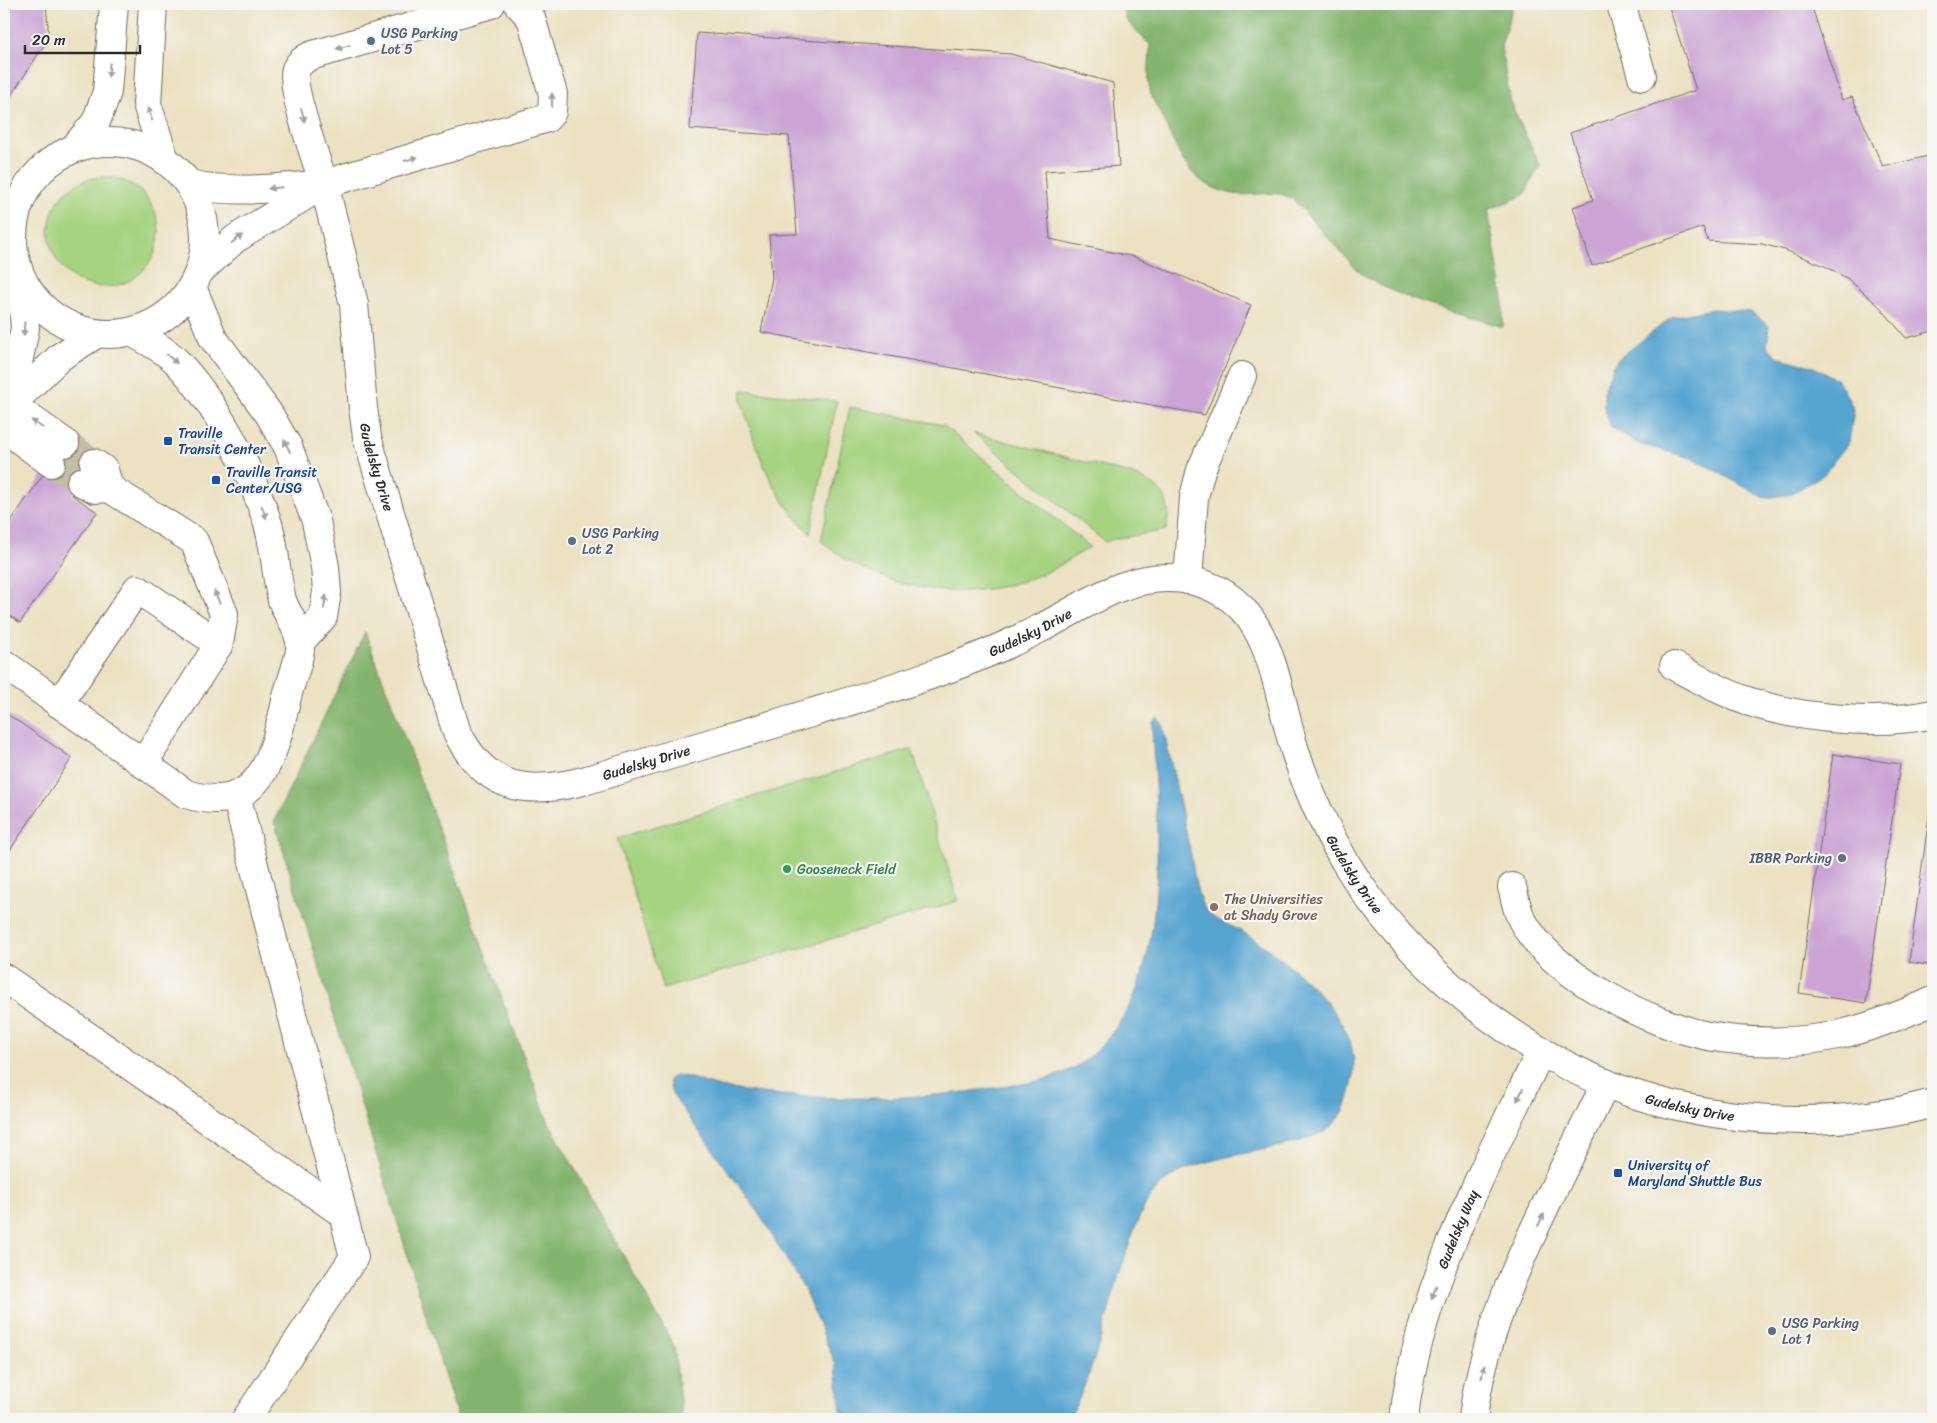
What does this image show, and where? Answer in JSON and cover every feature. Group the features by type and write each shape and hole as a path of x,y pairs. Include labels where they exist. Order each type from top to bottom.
{"street":[{"path":"74,148 96,122 107,92 114,4"},
{"path":"153,4 147,104 165,160"},
{"name":"Gudelsky Drive","path":"491,4 310,56 296,68 295,85 324,184 354,304 362,408 368,437 456,730 464,748 477,764 492,775 508,783 535,789 560,787 843,703 957,666 1040,629 1122,585 1144,579 1168,577 1188,580 1211,587 1231,598 1246,612 1260,631 1268,650 1295,750 1321,819 1346,864 1378,910 1454,989 1541,1051 1606,1083 1639,1096 1680,1107 1727,1115 1785,1120 1850,1117 1933,1103"},
{"path":"189,184 210,189 242,191 324,184 547,118 552,112 553,94 531,18 518,4"},
{"path":"1621,4 1642,76"},
{"path":"4,664 186,794 201,799 220,800 248,789 259,779 266,766 277,736 300,642 323,617 327,592 325,567 316,521 288,447 269,414 213,338 196,279 206,241 202,211 189,184 165,160 137,146 106,141 74,148 46,164 26,188 14,218 12,250 21,280 25,328 6,415"},
{"path":"21,280 40,306 66,325 96,334 131,332 156,323 176,307 196,279 235,239 324,184"},
{"path":"131,332 174,360 211,407 238,453 267,521 276,556 282,599 300,642"},
{"path":"6,415 60,356 96,334"},
{"path":"1188,580 1194,496 1205,462 1242,376"},
{"path":"6,415 58,453"},
{"path":"87,472 95,489 109,488 194,541 224,614 219,644 143,764"},
{"path":"60,704 137,590 219,644"},
{"path":"1674,666 1713,687 1747,701 1793,712 1854,719 1910,719 1933,714"},
{"path":"236,795 354,1257 246,1419"},
{"path":"1512,887 1522,920 1550,957 1592,988 1644,1015 1707,1036 1761,1042 1836,1036 1889,1020 1933,1001"},
{"path":"4,978 342,1213"},
{"name":"Gudelsky Way","path":"1404,1419 1406,1397 1422,1328 1451,1246 1541,1051"},
{"path":"1473,1419 1488,1348 1515,1274 1606,1083"}],"green space":[{"path":"1123,4 1513,4 1501,47 1511,104 1540,165 1524,195 1488,210 1503,298 1503,327 1407,297 1372,280 1357,270 1293,199 1269,193 1245,195 1229,193 1204,183 1181,157 1153,99 1149,80 1150,45 1126,20"},
{"path":"104,177 125,182 143,193 154,211 159,232 154,253 143,271 125,282 104,287 83,282 65,271 54,253 49,232 54,211 65,193 83,182"},
{"path":"742,390 837,401 810,533 789,509 766,470 744,408"},
{"path":"850,407 943,425 1090,547 1037,576 1009,585 980,590 952,591 896,582 870,572 844,558 821,541"},
{"path":"974,433 1127,473 1147,481 1161,492 1165,499 1168,508 1166,530 1105,542"},
{"path":"365,632 548,1121 674,1346 682,1419 458,1419 274,821"},
{"name":"Gooseneck Field","path":"912,749 958,901 663,989 617,838"}],"water":[{"path":"1712,309 1751,312 1769,326 1767,346 1780,358 1812,366 1838,380 1854,409 1849,442 1824,474 1791,494 1764,498 1695,459 1639,444 1611,427 1604,407 1604,388 1617,360 1672,317"},
{"path":"1158,718 1162,724 1196,882 1203,906 1210,915 1243,932 1295,970 1329,1005 1347,1033 1352,1050 1354,1066 1352,1084 1346,1106 1337,1121 1322,1133 1283,1146 1199,1164 1180,1172 1164,1182 1152,1195 1143,1209 1134,1231 1087,1379 1069,1419 842,1419 836,1365 804,1289 759,1213 672,1094 669,1080 675,1075 724,1088 798,1096 832,1098 900,1097 967,1092 1033,1082 1053,1077 1082,1063 1104,1043 1128,1009 1143,970 1151,936 1157,866 1156,796 1152,728 1153,722"}],"building":[{"path":"4,4 46,4 49,38 4,106"},
{"path":"1668,4 1811,4 1842,100 1852,97 1883,167 1932,155 1933,331 1906,338 1880,307 1848,279 1827,267 1785,250 1762,244 1708,241 1703,227 1592,266 1573,207 1593,200 1570,133 1696,90"},
{"path":"697,33 1011,54 1113,83 1119,166 1045,171 1050,239 1135,257 1251,305 1205,415 761,332 772,278 769,235 797,234 789,136 690,129"},
{"path":"69,437 99,456 72,495 97,512 20,623 4,611 4,531"},
{"path":"4,712 72,758 4,859"},
{"path":"1833,754 1900,764 1866,1003 1799,993"},
{"path":"1933,794 1933,966 1909,962"}],"tunnel":[{"path":"65,443 94,463"},
{"path":"51,463 81,482"}],"place":[{"name":"USG Parking Lot 5","path":"371,41"},
{"name":"Traville Transit Center","path":"168,441"},
{"name":"Traville Transit Center/USG","path":"216,480"},
{"name":"USG Parking Lot 2","path":"572,541"},
{"name":"IBBR Parking","path":"1842,858"},
{"name":"Gooseneck Field","path":"787,869"},
{"name":"The Universities at Shady Grove","path":"1214,907"},
{"name":"University of Maryland Shuttle Bus","path":"1618,1173"},
{"name":"USG Parking Lot 1","path":"1772,1331"}]}
